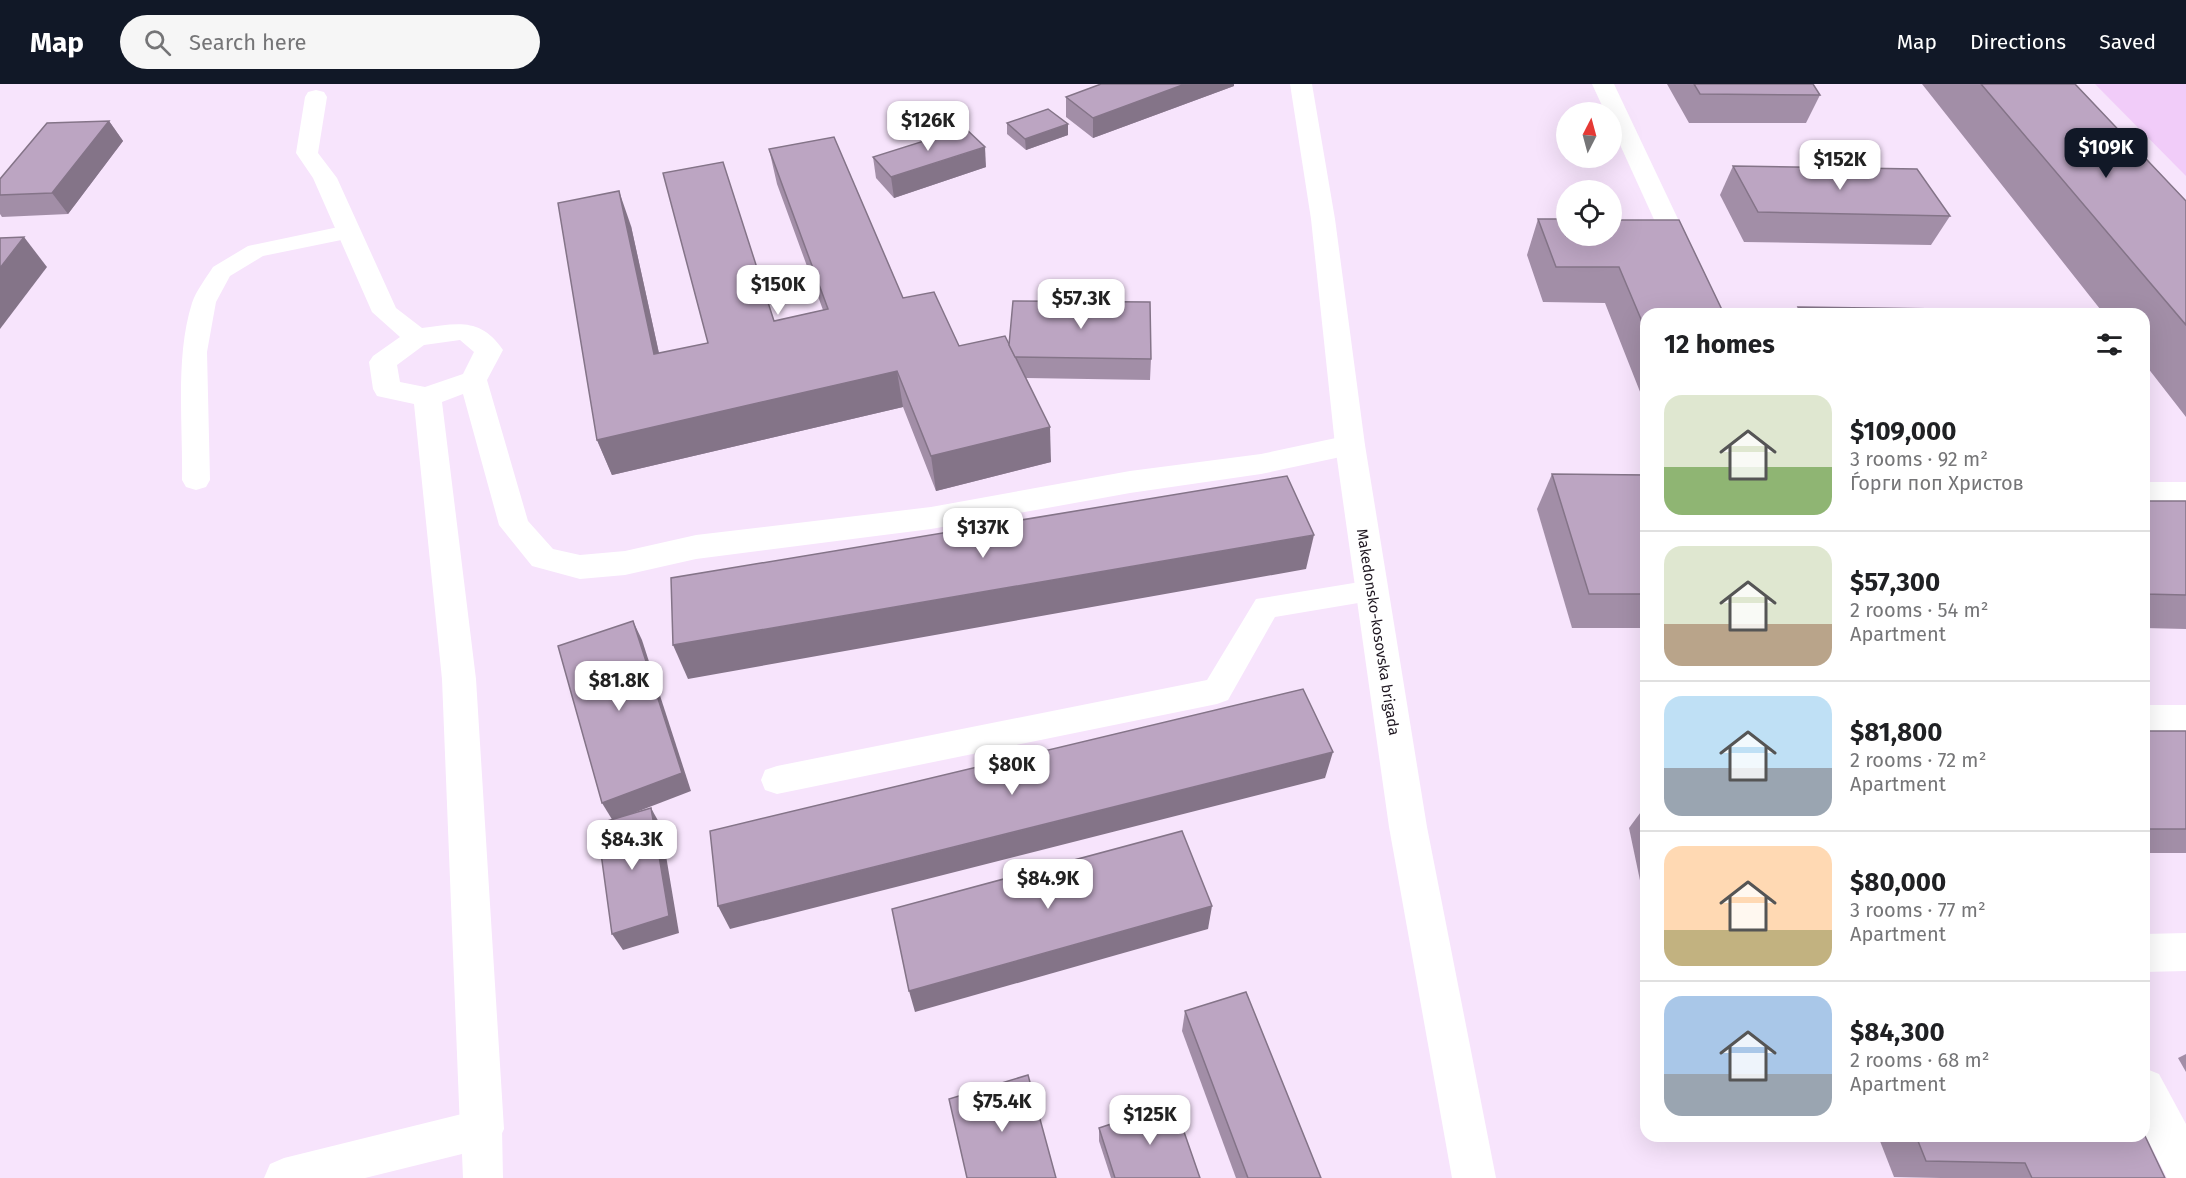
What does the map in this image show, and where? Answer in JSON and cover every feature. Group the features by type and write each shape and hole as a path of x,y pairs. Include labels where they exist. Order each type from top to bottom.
{"street":[{"name":"Makedonsko-kosovska brigada","path":"1301,84 1323,219 1350,445 1408,827 1474,1178"},
{"path":"1603,84 1707,308"},
{"path":"316,97 307,153 325,178 385,312 417,337"},
{"path":"465,331 489,350 472,380 427,397 387,389 383,362 417,337 465,331"},
{"path":"472,380 514,525 543,558 580,567 625,563 696,547 931,518 1130,482 1262,464 1350,445"},
{"path":"427,397 459,679 482,1129"},
{"path":"2150,493 2186,493"},
{"path":"2150,953 2186,951"},
{"path":"2150,1100 2186,1169"}],"lane":[{"path":"196,480 195,352 204,302 221,272 256,251 348,232"},
{"path":"777,780 1217,691 1266,608 1372,591"},
{"path":"2150,718 2186,718"},
{"path":"285,1178 482,1129 483,1178"}],"shaded area":[{"path":"2095,84 2186,84 2186,176"}],"building":[{"path":"1101,84 1185,84 1093,118 1066,97"},
{"path":"1694,84 1813,84 1820,95 1700,94"},
{"path":"1981,84 2075,84 2186,201 2186,325"},
{"path":"1048,109 1068,124 1025,139 1007,123"},
{"path":"109,121 52,193 0,195 0,179 47,123"},
{"path":"965,128 985,147 891,177 873,157"},
{"path":"834,137 903,298 934,292 959,346 1005,336 1050,427 931,456 897,371 597,440 558,203 619,191 654,354 708,343 663,173 723,162 774,321 828,309 769,149"},
{"path":"1733,166 1917,169 1950,216 1758,212"},
{"path":"1538,219 1556,219 1556,246 1622,246 1622,220 1679,220 1721,308 1640,308 1640,317 1619,267 1556,267"},
{"path":"24,237 0,268 0,238"},
{"path":"1013,301 1150,302 1151,359 1015,357 1009,345"},
{"path":"1798,307 1871,308 1799,308"},
{"path":"1552,474 1640,475 1640,594 1589,594"},
{"path":"1287,476 1314,535 673,645 671,578"},
{"path":"2150,501 2186,501 2186,595 2150,594"},
{"path":"633,621 682,773 602,803 558,646"},
{"path":"1303,689 1333,752 718,906 710,831"},
{"path":"2150,731 2186,731 2186,829 2150,829"},
{"path":"651,808 669,916 612,934 597,824"},
{"path":"1182,831 1212,906 909,991 892,909"},
{"path":"1246,992 1321,1178 1248,1178 1185,1011"},
{"path":"1028,1075 1056,1178 967,1178 949,1099"},
{"path":"1174,1103 1200,1178 1115,1178 1099,1128"},
{"path":"1918,1142 2148,1142 2165,1178 2032,1178 2025,1163 1926,1161"}]}
